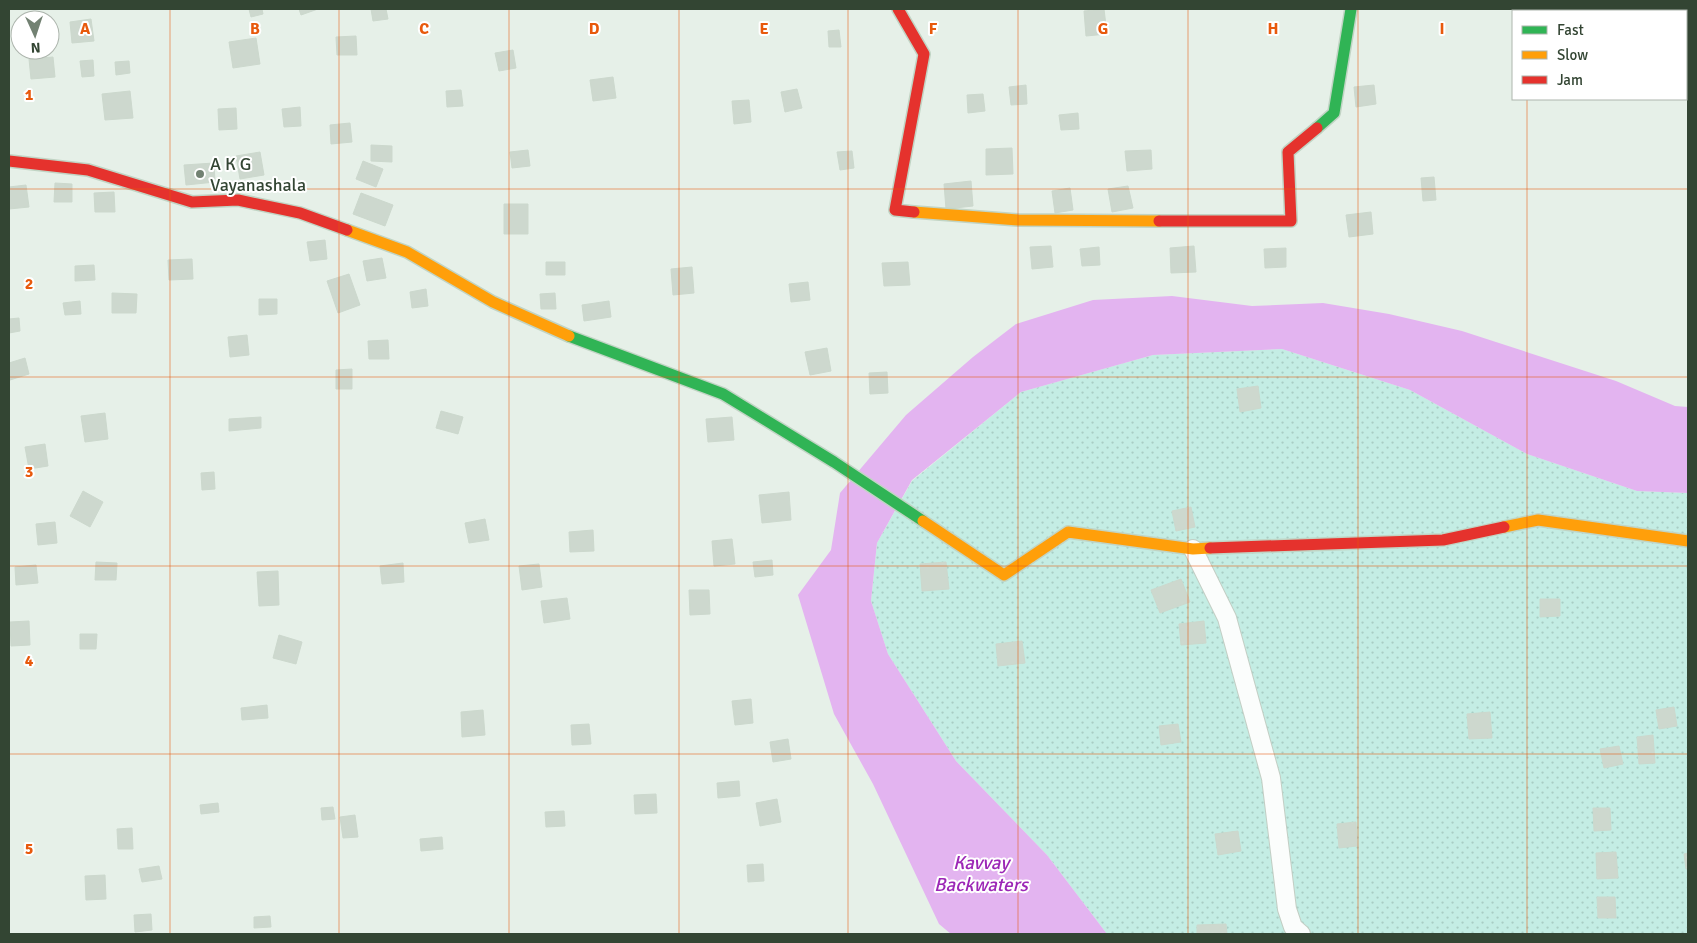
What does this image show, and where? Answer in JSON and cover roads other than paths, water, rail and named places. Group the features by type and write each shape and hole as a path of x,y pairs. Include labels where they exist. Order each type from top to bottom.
{"street":[{"path":"898,9 924,54 894,210 1018,220 1291,221 1288,152 1334,112 1351,9"},
{"path":"9,161 88,170 192,202 238,200 300,213 407,252 493,302 582,342 723,394 834,462 1004,575 1068,532 1193,549 1443,540 1538,520 1688,541"},
{"path":"1193,549 1227,618 1271,778 1287,909 1293,927 1301,934"}],"water":[{"name":"Kavvay Backwaters","path":"1172,296 1252,306 1323,303 1389,314 1462,331 1616,381 1675,406 1688,407 1688,493 1637,491 1527,454 1410,390 1282,349 1153,355 1021,392 912,480 877,543 871,601 888,654 956,761 1047,855 1107,934 951,934 939,924 873,784 834,714 798,595 831,550 840,493 906,415 973,357 1016,324 1093,300"}],"place":[{"name":"A K G Vayanashala","path":"200,174"}]}
